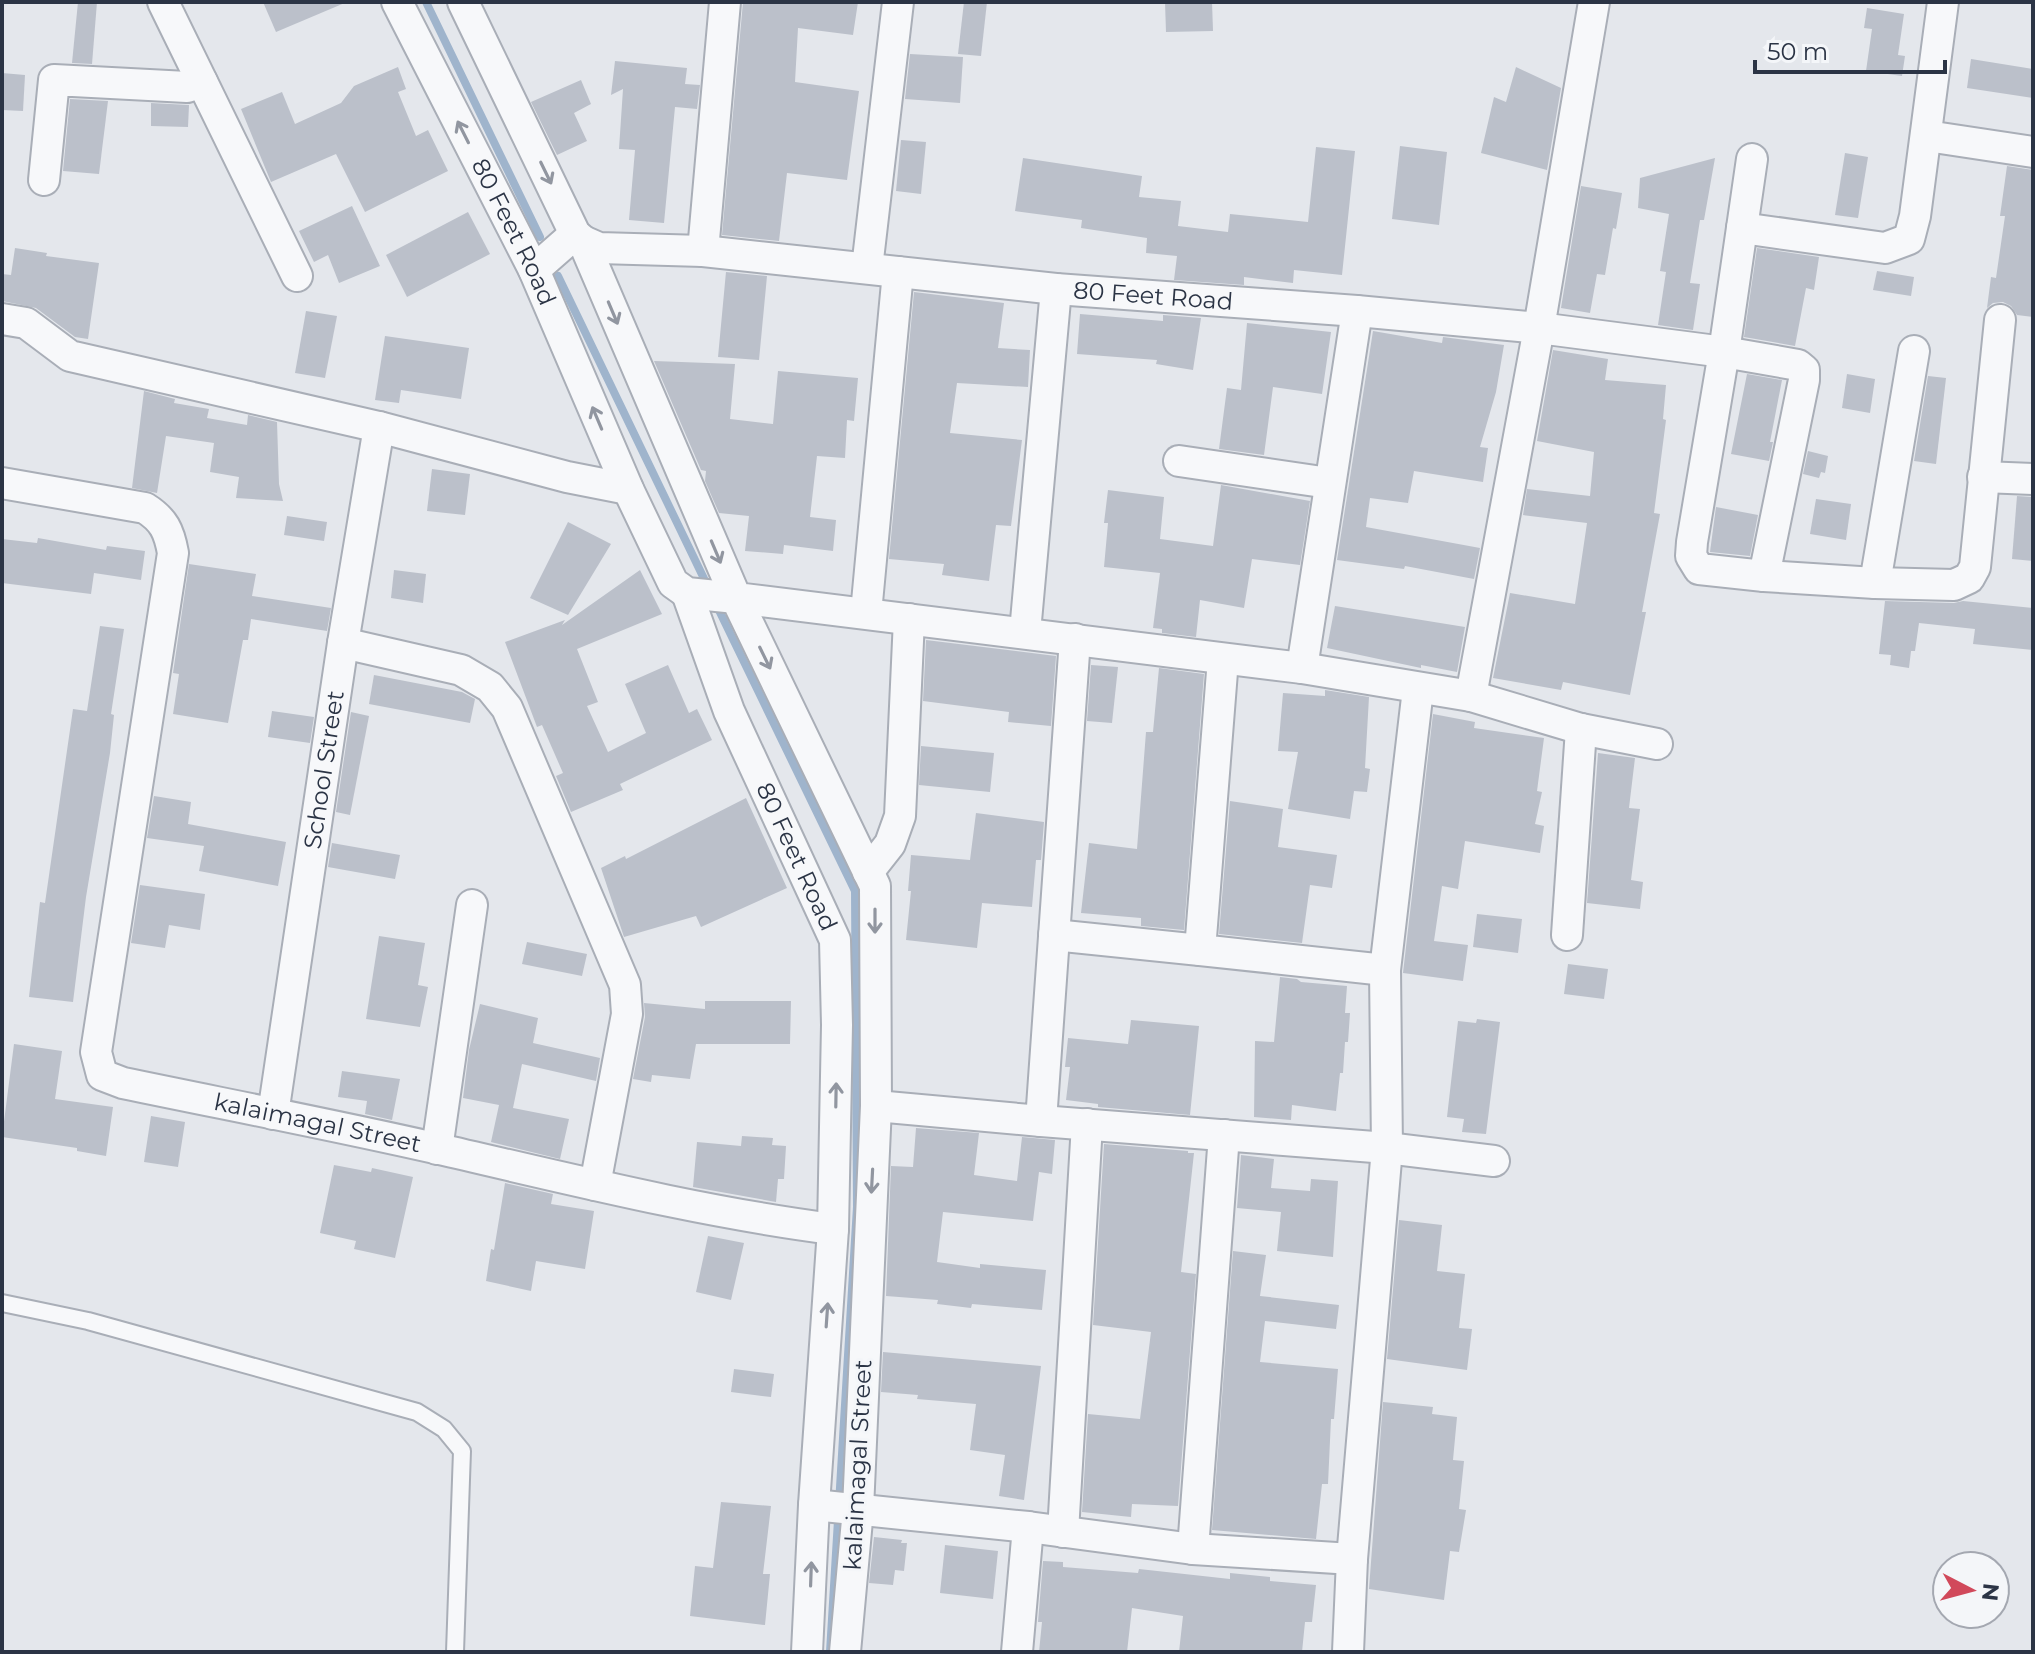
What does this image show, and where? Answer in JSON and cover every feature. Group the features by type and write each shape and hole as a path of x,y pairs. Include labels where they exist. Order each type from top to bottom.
{"street":[{"path":"163,2 297,276"},
{"name":"80 Feet Road","path":"397,2 562,248 628,489 673,583 687,593 729,711 835,940 837,1025 833,1229"},
{"name":"80 Feet Road","path":"463,2 562,248 730,596 875,886 876,1106 870,1230"},
{"path":"703,251 725,2"},
{"path":"867,268 898,2"},
{"path":"1471,696 1539,328 1594,2"},
{"path":"1742,228 1885,248 1909,239 1927,136 1943,2"},
{"path":"44,180 54,80 187,87 202,82"},
{"path":"1927,136 2033,152"},
{"path":"1752,159 1691,556 1699,569 1875,583 1954,585 1969,578 1975,567 2000,320"},
{"name":"80 Feet Road","path":"562,248 703,251 1056,289 1539,328 1724,352 1798,365 1804,370 1804,380 1764,576"},
{"path":"866,613 898,272"},
{"path":"1025,632 1056,289"},
{"path":"1302,668 1357,311"},
{"path":"2,319 26,323 70,356 379,427 567,477 628,489"},
{"path":"1875,583 1914,351"},
{"name":"School Street","path":"273,1114 343,643 379,427"},
{"path":"1179,461 1329,483"},
{"path":"1983,477 2033,479"},
{"name":"kalaimagal Street","path":"2,483 145,508 159,517 169,531 173,553 96,1052 102,1075 123,1083 595,1185 779,1222 833,1229 807,1652"},
{"path":"687,593 1302,668 1471,696 1581,729 1657,744"},
{"path":"868,872 890,844 900,816 909,619"},
{"path":"1041,1121 1075,639"},
{"path":"343,643 461,670 490,687 507,708 625,985 627,1014 595,1185"},
{"path":"1200,950 1223,659"},
{"path":"1348,1652 1352,1559 1387,1148 1385,970 1418,689"},
{"path":"1567,935 1581,729"},
{"path":"437,1149 472,905"},
{"path":"1054,935 1385,970"},
{"path":"876,1106 1387,1148 1494,1161"},
{"path":"1063,1532 1087,1124"},
{"path":"1193,1549 1224,1135"},
{"name":"kalaimagal Street","path":"845,1652 856,1509 870,1230"},
{"path":"817,1505 1028,1527 1193,1549 1352,1559"},
{"path":"1017,1652 1028,1527"}],"lane":[{"path":"2,1303 88,1321 417,1412 444,1429 462,1451 455,1652"}],"building":[{"path":"78,2 97,2 92,64 72,63"},
{"path":"263,2 347,2 276,32"},
{"path":"743,2 858,2 853,35 798,28 795,82 859,91 847,180 787,173 779,241 722,235"},
{"path":"964,2 987,2 981,56 958,54"},
{"path":"1165,2 1212,2 1213,31 1166,32"},
{"path":"1867,8 1904,14 1898,55 1905,56 1902,76 1866,71 1872,29 1864,28"},
{"path":"910,54 963,57 960,103 905,99"},
{"path":"1971,59 2033,69 2033,98 1967,88"},
{"path":"615,61 687,68 685,84 700,85 697,109 675,107 664,223 629,220 635,150 619,149 623,89 611,95"},
{"path":"398,67 406,89 398,92 416,136 428,130 448,171 365,212 336,154 271,182 241,109 282,92 295,124 341,103 354,86"},
{"path":"1516,67 1561,88 1547,170 1481,153 1494,97 1506,102"},
{"path":"2,73 25,75 23,111 2,110"},
{"path":"581,80 591,104 574,113 587,141 557,155 531,102"},
{"path":"70,99 108,101 99,174 63,171"},
{"path":"151,103 189,105 188,127 151,126"},
{"path":"901,140 926,142 921,194 896,191"},
{"path":"1400,146 1447,152 1439,225 1392,219"},
{"path":"1316,147 1355,151 1342,275 1294,270 1293,283 1244,277 1244,285 1174,280 1177,256 1146,253 1147,238 1081,228 1082,220 1015,211 1023,158 1142,176 1139,197 1181,201 1178,226 1228,232 1230,214 1308,222"},
{"path":"1845,153 1868,157 1858,218 1835,215"},
{"path":"1715,158 1704,220 1700,220 1690,283 1700,284 1693,330 1658,325 1666,272 1660,271 1669,214 1638,208 1640,178"},
{"path":"2007,166 2033,170 2033,317 2017,315 2011,306 2003,302 1993,303 1987,308 1991,277 1996,278 2005,216 2000,216"},
{"path":"1581,186 1622,193 1605,275 1597,274 1590,313 1561,308"},
{"path":"352,206 380,266 339,283 328,255 314,262 299,231"},
{"path":"468,212 490,254 407,297 386,255"},
{"path":"15,248 47,253 46,256 99,263 88,339 75,337 36,308 2,301 2,274 11,275"},
{"path":"1757,248 1819,257 1814,290 1806,288 1795,346 1744,337"},
{"path":"1877,271 1914,277 1911,296 1873,290"},
{"path":"726,272 767,276 759,360 718,357"},
{"path":"914,292 1004,303 998,348 1030,350 1028,387 957,383 950,433 1022,440 1011,526 996,525 989,581 942,575 944,564 889,559"},
{"path":"306,311 337,316 325,378 295,373"},
{"path":"1080,314 1163,321 1163,315 1201,318 1193,370 1156,364 1157,360 1077,354"},
{"path":"1247,323 1331,332 1322,394 1273,387 1264,455 1219,449 1227,388 1241,390"},
{"path":"1373,331 1442,343 1443,337 1504,345 1496,392 1480,447 1488,448 1483,482 1414,471 1408,503 1370,498 1366,527 1480,548 1474,579 1405,566 1404,569 1337,560"},
{"path":"385,336 469,348 461,399 401,390 399,403 375,400"},
{"path":"1553,350 1608,359 1605,380 1666,385 1663,419 1666,420 1654,513 1660,514 1630,695 1563,682 1561,690 1493,678 1510,593 1575,604 1587,523 1523,515 1527,489 1590,496 1594,452 1537,441"},
{"path":"654,361 735,364 730,419 773,424 778,371 858,378 854,421 847,420 845,458 817,456 810,517 836,520 833,551 784,545 783,554 745,551 749,516 719,513 705,481 706,471 701,470"},
{"path":"1747,374 1782,380 1769,461 1731,454"},
{"path":"1847,374 1875,379 1870,413 1842,408"},
{"path":"1928,376 1946,378 1936,464 1914,461"},
{"path":"144,391 175,399 174,403 209,409 207,418 247,425 248,415 277,422 279,484 283,501 236,498 239,477 210,472 214,443 166,436 157,493 132,488"},
{"path":"1808,451 1828,456 1825,473 1821,472 1819,478 1803,474"},
{"path":"432,469 470,474 465,515 427,511"},
{"path":"1221,485 1310,501 1300,565 1252,559 1244,608 1200,600 1196,637 1162,633 1162,629 1153,628 1160,573 1104,567 1108,490 1164,497 1160,539 1213,546"},
{"path":"2017,496 2033,497 2033,561 2012,559"},
{"path":"1816,499 1851,504 1846,540 1810,534"},
{"path":"1716,507 1758,515 1750,556 1710,552"},
{"path":"287,516 327,522 324,541 284,535"},
{"path":"568,522 611,544 568,615 530,598"},
{"path":"38,538 106,550 107,546 145,551 141,580 94,573 91,594 2,583 2,539 37,543"},
{"path":"189,564 256,574 252,596 331,608 327,631 251,619 248,640 243,640 228,723 173,714 179,674 173,673"},
{"path":"394,570 426,574 423,603 391,598"},
{"path":"640,570 662,614 577,649 598,702 587,706 608,752 646,733 625,684 668,665 689,713 697,709 712,740 620,784 623,790 571,812 556,776 563,773 542,725 537,727 505,642 565,620 562,625"},
{"path":"1885,601 1963,601 2033,608 2033,650 1973,644 1975,629 1919,623 1909,668 1890,665 1891,655 1879,654"},
{"path":"1335,606 1465,627 1457,672 1421,665 1421,668 1327,648"},
{"path":"100,626 124,629 111,714 114,715 110,753 86,897 73,1002 29,997 40,902 45,903 73,709 87,711"},
{"path":"926,640 1056,656 1051,726 1008,722 1009,712 923,701"},
{"path":"1091,665 1118,667 1112,723 1087,721"},
{"path":"1159,668 1204,674 1184,930 1141,926 1141,918 1081,913 1089,843 1137,849 1146,732 1153,732"},
{"path":"374,675 462,692 475,699 470,723 369,704"},
{"path":"1325,690 1369,697 1365,768 1370,769 1367,792 1354,791 1350,819 1288,809 1298,752 1278,751 1283,693 1325,696"},
{"path":"272,711 314,717 310,743 268,737"},
{"path":"351,712 369,716 350,815 336,812"},
{"path":"1433,714 1475,722 1474,728 1544,738 1537,791 1542,792 1535,824 1544,826 1540,853 1465,841 1458,889 1442,886 1434,941 1468,945 1463,981 1403,973"},
{"path":"921,746 994,753 990,792 919,785"},
{"path":"1598,753 1635,758 1629,808 1640,809 1631,880 1643,882 1640,909 1587,903"},
{"path":"154,796 191,802 188,824 286,842 278,886 199,871 204,846 147,838"},
{"path":"746,798 787,888 701,927 696,916 624,937 601,868 625,856 626,859"},
{"path":"1230,801 1283,809 1278,847 1337,855 1332,888 1310,885 1302,943 1219,934"},
{"path":"976,813 1044,822 1041,860 1036,860 1032,907 982,903 977,948 906,940 911,855 970,860"},
{"path":"332,843 400,855 395,879 328,867"},
{"path":"140,885 205,894 200,930 169,925 165,948 131,943"},
{"path":"1477,914 1522,919 1518,953 1473,947"},
{"path":"379,936 425,943 418,985 428,987 420,1027 366,1019"},
{"path":"527,942 587,954 582,976 522,964"},
{"path":"1568,964 1608,969 1604,999 1564,994"},
{"path":"1280,977 1347,986 1345,1013 1350,1013 1348,1042 1345,1042 1336,1111 1292,1105 1291,1120 1254,1117 1255,1041 1274,1042"},
{"path":"705,1001 791,1001 790,1044 696,1044 690,1079 652,1075 651,1082 633,1079 645,1017 644,1003 705,1009"},
{"path":"480,1004 538,1018 533,1043 600,1058 596,1081 522,1064 513,1108 569,1119 560,1159 491,1142 499,1105 463,1098 469,1050"},
{"path":"1477,1019 1500,1022 1486,1134 1462,1132 1464,1119 1447,1117 1458,1021 1476,1023"},
{"path":"1131,1020 1199,1026 1190,1115 1098,1107 1098,1104 1066,1100 1070,1067 1065,1067 1068,1038 1128,1044"},
{"path":"14,1044 62,1051 55,1099 113,1107 106,1156 77,1151 77,1148 2,1137"},
{"path":"342,1071 400,1079 392,1120 365,1114 367,1101 338,1097"},
{"path":"151,1116 185,1122 178,1167 144,1162"},
{"path":"916,1128 979,1133 974,1175 1017,1181 1022,1137 1055,1140 1052,1174 1039,1172 1033,1221 943,1212 937,1262 980,1268 980,1264 1046,1270 1042,1310 972,1304 971,1308 937,1304 938,1300 886,1296 891,1166 913,1167"},
{"path":"742,1136 773,1138 772,1145 786,1146 784,1179 778,1179 776,1202 693,1187 697,1142 741,1146"},
{"path":"1104,1144 1194,1153 1181,1272 1196,1274 1178,1506 1132,1504 1131,1517 1082,1512 1088,1414 1140,1419 1151,1332 1093,1325"},
{"path":"1241,1155 1274,1159 1271,1188 1310,1191 1311,1179 1338,1181 1333,1257 1277,1251 1281,1212 1237,1208"},
{"path":"334,1165 371,1172 372,1168 413,1177 395,1258 354,1249 356,1241 320,1233"},
{"path":"505,1183 553,1194 551,1204 594,1211 585,1269 536,1261 531,1291 486,1281"},
{"path":"1399,1220 1442,1225 1437,1271 1465,1274 1459,1328 1472,1329 1467,1370 1387,1359"},
{"path":"708,1236 744,1243 731,1300 696,1292"},
{"path":"1233,1251 1266,1255 1260,1296 1339,1305 1336,1329 1265,1321 1260,1362 1338,1369 1334,1419 1331,1419 1328,1484 1322,1484 1316,1539 1212,1530"},
{"path":"883,1352 1041,1366 1024,1500 999,1496 1005,1455 970,1450 976,1404 917,1399 918,1395 881,1392"},
{"path":"734,1369 774,1374 771,1397 731,1392"},
{"path":"1383,1402 1433,1407 1432,1414 1457,1417 1453,1460 1464,1461 1459,1509 1466,1510 1459,1552 1450,1551 1444,1600 1369,1589"},
{"path":"721,1502 771,1506 763,1574 770,1574 765,1625 690,1616 695,1566 713,1568"},
{"path":"874,1537 907,1543 904,1571 895,1570 893,1585 869,1583"},
{"path":"945,1545 998,1551 993,1599 940,1593"},
{"path":"1043,1561 1063,1562 1063,1567 1138,1573 1139,1569 1230,1579 1230,1573 1316,1585 1312,1622 1305,1622 1302,1652 1179,1652 1183,1616 1132,1608 1127,1652 1039,1652"}],"waterway":[{"path":"426,2 540,237"},
{"path":"558,276 709,589"},
{"path":"715,602 855,891 857,1207 830,1652"}]}
